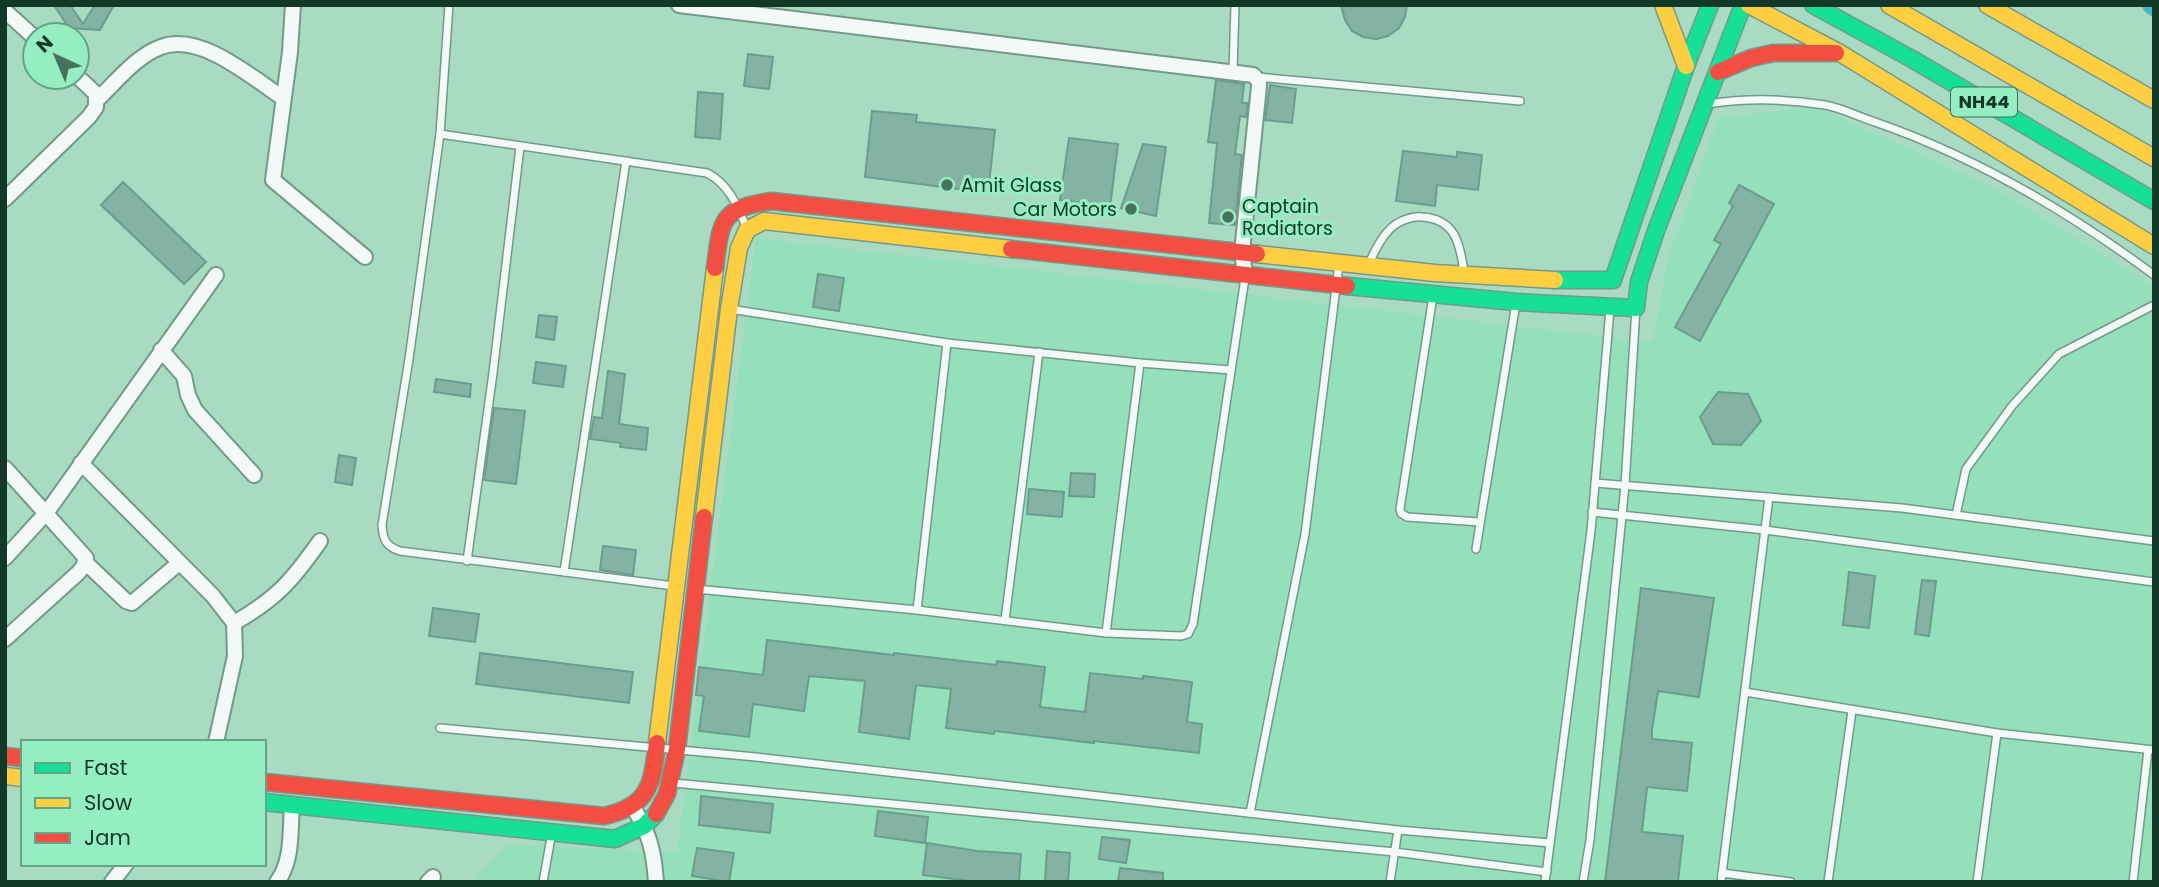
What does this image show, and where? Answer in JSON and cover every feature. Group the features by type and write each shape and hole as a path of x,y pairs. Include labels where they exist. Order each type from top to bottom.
{"main road":[{"path":"1663,5 1686,66"},
{"path":"1610,306 1613,281 1686,66 1710,5"},
{"path":"266,803 615,839 631,835 646,826 661,810 672,783 677,749 729,309 739,248 747,230 764,220 1337,285 1516,302 1636,308 1639,282 1686,147 1706,104 1743,5"},
{"path":"1748,5 1840,53 2154,246"},
{"name":"NH44","path":"1812,5 1912,59 2154,201"},
{"name":"NH44","path":"1888,5 2154,158"},
{"path":"1987,5 2154,100"},
{"path":"1718,72 1751,58 1773,53 1840,53"},
{"path":"266,782 604,816 617,814 646,794 652,781 718,244 725,217 738,206 771,201 1435,273 1639,282"}],"street":[{"path":"293,5 274,180 365,257"},
{"path":"679,5 1233,71 1256,77 1259,86 1242,252 1245,274"},
{"path":"5,11 21,25"},
{"path":"97,99 146,55 160,47 179,43 197,46 221,57 283,97"},
{"path":"5,199 89,117 96,107 97,99 91,89"},
{"path":"5,558 47,512 215,275"},
{"path":"161,350 184,376 188,396 195,411 254,475"},
{"path":"81,463 213,596 234,623 234,656 216,740"},
{"path":"5,468 84,554 85,562 126,601 132,603 180,563"},
{"path":"234,623 278,594 294,578 320,541"},
{"path":"5,639 78,573 85,562"},
{"path":"277,882 288,859 292,805"},
{"path":"632,806 646,826 656,882"},
{"path":"112,882 124,866"}],"lane":[{"path":"449,5 440,134 383,525 385,542 390,548 467,561 696,589 917,610 1106,633 1188,634 1191,630 1245,274"},
{"path":"1233,71 1235,5"},
{"path":"1256,77 1520,101"},
{"path":"1706,104 1733,100 1826,106 1910,134 1987,170 2071,216 2154,275"},
{"path":"440,134 706,173 724,185 738,206 747,230"},
{"path":"467,561 520,147"},
{"path":"564,572 626,161"},
{"path":"1367,266 1378,243 1396,225 1415,216 1437,218 1452,230 1461,249 1464,274"},
{"path":"1250,813 1304,534 1339,263"},
{"path":"1435,273 1400,509 1407,517 1480,522"},
{"path":"1476,549 1516,302"},
{"path":"1956,515 1966,468 2012,406 2059,354 2154,304"},
{"path":"1545,882 1592,512 1610,306"},
{"path":"1583,882 1590,840 1625,485 1636,308"},
{"path":"729,309 947,343 1231,370"},
{"path":"917,610 947,343"},
{"path":"1005,620 1039,352"},
{"path":"1106,633 1140,363"},
{"path":"1595,483 1956,515 2154,541"},
{"path":"1721,882 1769,497"},
{"path":"1592,512 1765,530 2154,582"},
{"path":"1745,692 1997,733 2151,750 2133,882"},
{"path":"1828,882 1852,711"},
{"path":"440,728 677,749 1398,830 1550,844"},
{"path":"1977,882 1997,733"},
{"path":"652,781 1395,852 1547,872"},
{"path":"1390,882 1398,830"},
{"path":"543,882 552,832"},
{"path":"1722,873 1791,882"}],"shaded area":[{"path":"1817,107 1996,189 2154,286 2154,882 473,882 508,845 677,852 756,238 1653,342 1668,259 1719,117"}],"building":[{"path":"54,5 70,5 81,21 64,21"},
{"path":"95,5 114,5 100,30 91,29 91,21 85,21"},
{"path":"1341,5 1407,5 1399,28 1388,36 1376,39 1363,37 1352,31 1345,20"},
{"path":"748,54 773,57 769,89 744,86"},
{"path":"1216,80 1244,84 1242,103 1248,103 1246,117 1240,116 1235,154 1242,155 1235,225 1209,223 1217,143 1208,142"},
{"path":"1270,85 1296,89 1292,123 1265,120"},
{"path":"698,92 723,94 720,139 695,137"},
{"path":"872,111 917,115 916,122 995,130 988,193 865,177"},
{"path":"1069,138 1118,144 1110,207 1060,200"},
{"path":"1143,144 1166,147 1156,216 1121,208"},
{"path":"1403,151 1457,157 1457,152 1482,155 1478,190 1437,185 1435,206 1396,201"},
{"path":"123,182 206,262 184,284 101,205"},
{"path":"1739,185 1774,204 1700,341 1675,327 1721,244 1714,240 1733,206 1729,203"},
{"path":"818,274 844,278 839,311 813,307"},
{"path":"539,315 557,317 554,340 536,337"},
{"path":"536,362 566,366 563,387 533,383"},
{"path":"608,371 625,374 619,424 648,428 646,450 590,439 594,417 602,418"},
{"path":"436,379 471,384 470,397 434,392"},
{"path":"1718,392 1748,394 1761,421 1741,445 1713,444 1700,417"},
{"path":"494,408 525,411 516,484 484,480"},
{"path":"339,455 356,458 352,485 335,482"},
{"path":"1071,473 1095,474 1094,497 1069,496"},
{"path":"1029,489 1064,492 1062,517 1027,514"},
{"path":"603,546 636,550 633,575 600,570"},
{"path":"1849,572 1875,576 1869,628 1843,625"},
{"path":"1922,580 1936,581 1929,636 1915,634"},
{"path":"1641,588 1714,598 1699,697 1658,691 1652,730 1652,739 1692,743 1687,791 1647,787 1642,832 1683,836 1678,882 1605,882"},
{"path":"433,608 479,614 475,642 429,636"},
{"path":"767,640 996,665 997,661 1045,667 1040,707 1085,712 1090,673 1192,682 1187,722 1202,724 1199,753 946,728 951,689 916,685 909,739 859,732 865,681 809,676 804,711 753,704 749,737 699,731 704,696 696,695 699,667 763,675"},
{"path":"480,653 633,672 629,703 476,684"},
{"path":"701,796 773,804 770,833 699,825"},
{"path":"878,811 928,817 925,843 875,836"},
{"path":"1102,837 1130,840 1126,863 1099,859"},
{"path":"927,843 977,851 1021,854 1019,882 977,882 923,875"},
{"path":"697,848 734,853 729,882 692,876"},
{"path":"1047,851 1070,853 1068,882 1045,882"},
{"path":"1120,868 1163,873 1163,882 1118,882"}],"traffic: fast":[{"path":"1555,280 1613,280 1686,66 1710,5"},
{"path":"1347,286 1516,302 1636,308 1639,282 1657,228 1743,5"},
{"path":"1813,5 1912,59 2154,201"},
{"path":"266,802 615,839 644,826 656,814"}],"traffic: slow":[{"path":"1663,5 1686,66"},
{"path":"1749,5 1840,53 2154,246"},
{"path":"1889,5 2154,158"},
{"path":"1987,5 2154,100"},
{"path":"704,517 729,309 739,248 747,230 764,221 1011,249"},
{"path":"1257,254 1435,273 1555,280"},
{"path":"657,743 715,268"},
{"path":"5,776 21,778"}],"traffic: jam":[{"path":"1718,72 1751,58 1773,53 1836,53"},
{"path":"715,268 719,238 726,219 742,208 771,201 1257,254"},
{"path":"1011,249 1347,286"},
{"path":"656,814 667,794 677,749 704,517"},
{"path":"266,782 604,816 631,806 646,791 653,770 657,743"},
{"path":"5,756 21,758"}],"place":[{"name":"Amit Glass","path":"947,185"},
{"name":"Car Motors","path":"1131,209"},
{"name":"Captain Radiators","path":"1228,217"}]}
